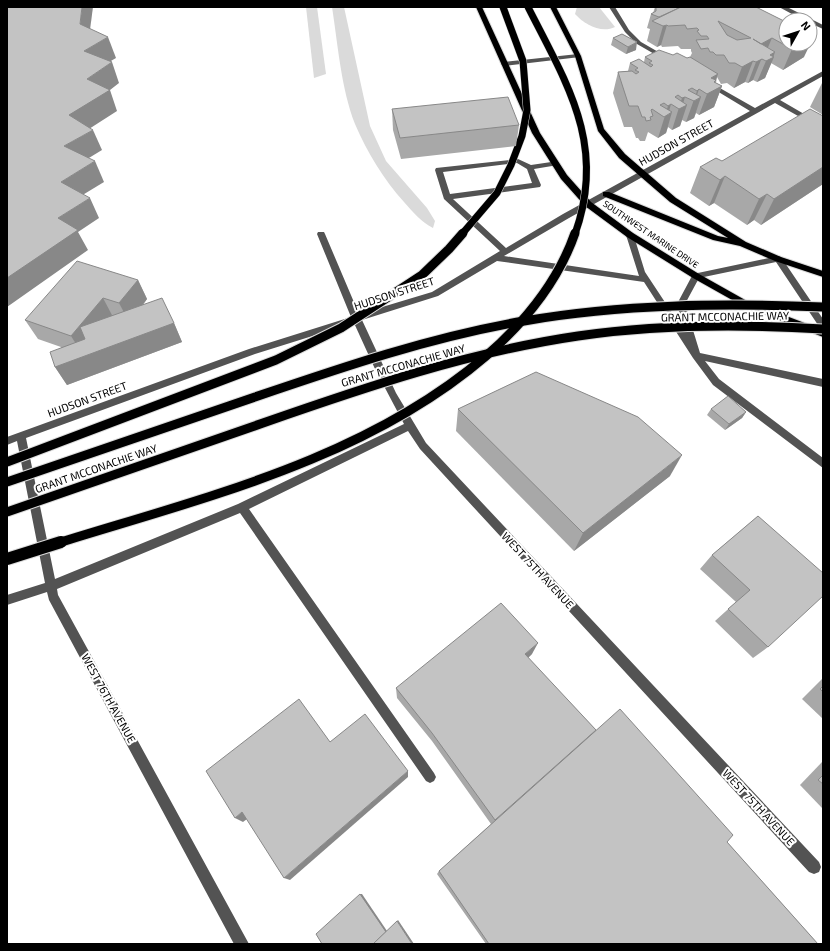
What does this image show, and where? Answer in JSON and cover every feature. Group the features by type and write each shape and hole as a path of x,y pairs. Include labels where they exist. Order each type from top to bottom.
{"main road":[{"name":"SOUTHWEST MARINE DRIVE","path":"479,7 536,133 564,177 588,204 630,235 696,276 744,303 823,334"},
{"path":"7,462 276,360 341,328 422,275 449,249 497,193 511,165 522,136 527,110 523,61 503,7"},
{"path":"7,558 248,483 310,461 355,441 395,421 457,382 519,326 540,301 566,258 579,224 585,198 587,170 585,142 579,115 571,94 528,7"},
{"path":"553,7 578,56 601,129 622,156 673,200 742,244"},
{"path":"606,194 716,238 742,244 778,259 823,274"},
{"name":"GRANT MCCONACHIE WAY","path":"7,482 362,360 482,328 596,311 652,307 706,304 768,304 823,307"},
{"name":"GRANT MCCONACHIE WAY","path":"7,512 378,383 438,365 495,352 593,334 652,329 725,326 784,326 823,330"}],"street":[{"path":"612,7 627,32 639,43 674,63"},
{"path":"782,7 792,12"},
{"path":"504,64 578,56"},
{"name":"HUDSON STREET","path":"7,441 252,351 435,294 588,204 644,174 823,72"},
{"path":"701,79 755,111"},
{"path":"774,100 823,128"},
{"path":"447,197 537,185 530,168 518,161 439,170 447,197 506,252"},
{"path":"530,168 555,163"},
{"name":"WEST 75TH AVENUE","path":"321,234 371,351 410,426 423,446 814,867"},
{"path":"630,235 641,272 696,356 716,382 823,464"},
{"path":"496,258 647,280"},
{"path":"696,356 681,304 696,276 778,259 823,326"},
{"path":"696,356 823,383"},
{"path":"7,600 51,586 242,507 410,426"},
{"name":"WEST 76TH AVENUE","path":"21,436 53,596 242,944"},
{"path":"242,507 430,777"}],"shaded area":[{"path":"306,7 317,7 326,74 314,78"},
{"path":"332,7 344,7 370,126 386,161 427,208 435,221 433,228 417,216 390,184 376,165 355,124 346,96 340,66"},
{"path":"577,7 599,7 615,27 610,29 599,29 593,27 575,14"}],"building":[{"path":"7,7 82,7 80,24 108,37 84,51 112,62 87,79 110,90 69,115 93,130 64,146 95,161 61,182 90,198 58,218 78,230 7,278"},
{"path":"656,7 681,7 659,17 651,14 656,11"},
{"path":"681,7 756,7 778,18 778,41 772,38 761,44 775,52 770,55 774,57 766,61 762,59 756,62 753,61 742,67 735,63 729,63 724,55 716,55 713,52 710,52 708,48 701,49 696,40 709,39 707,36 701,36 697,31 699,30 697,28 687,29 685,25 663,26 652,21","holes":["718,21 751,38 737,40 727,35"]},
{"path":"622,34 637,42 628,47 613,38"},
{"path":"659,50 673,55 677,53 687,58 690,57 718,74 711,78 716,80 714,82 722,86 707,94 699,89 697,91 692,88 688,90 701,97 694,101 685,97 682,98 678,95 675,97 687,105 679,109 671,104 668,106 664,103 660,105 672,112 664,117 652,109 653,116 650,117 651,120 646,121 645,117 642,117 638,106 629,106 618,72 632,71 636,74 639,72 635,70 638,68 630,63 639,59 651,67 653,65 649,63 652,61 645,57"},
{"path":"508,97 519,125 400,138 392,109"},
{"path":"810,109 823,116 823,167 774,199 767,194 759,199 725,176 720,180 700,167 716,158 722,161"},
{"path":"77,261 138,280 119,303 103,298 71,336 25,320"},
{"path":"162,298 174,323 55,367 50,352 85,339 80,327"},
{"path":"536,372 638,417 682,455 583,533 458,409"},
{"path":"728,396 746,412 729,424 711,409"},
{"path":"758,516 823,573 823,596 768,647 728,609 750,590 712,555"},
{"path":"501,603 538,643 525,654 596,730 495,820 432,733 396,688"},
{"path":"299,699 330,742 365,714 408,771 284,878 242,812 235,818 206,771"},
{"path":"620,709 733,835 727,842 818,944 489,944 439,871"},
{"path":"823,775 823,784 818,780"},
{"path":"360,894 386,932 373,944 322,944 316,934"},
{"path":"397,921 412,944 373,944"}]}
